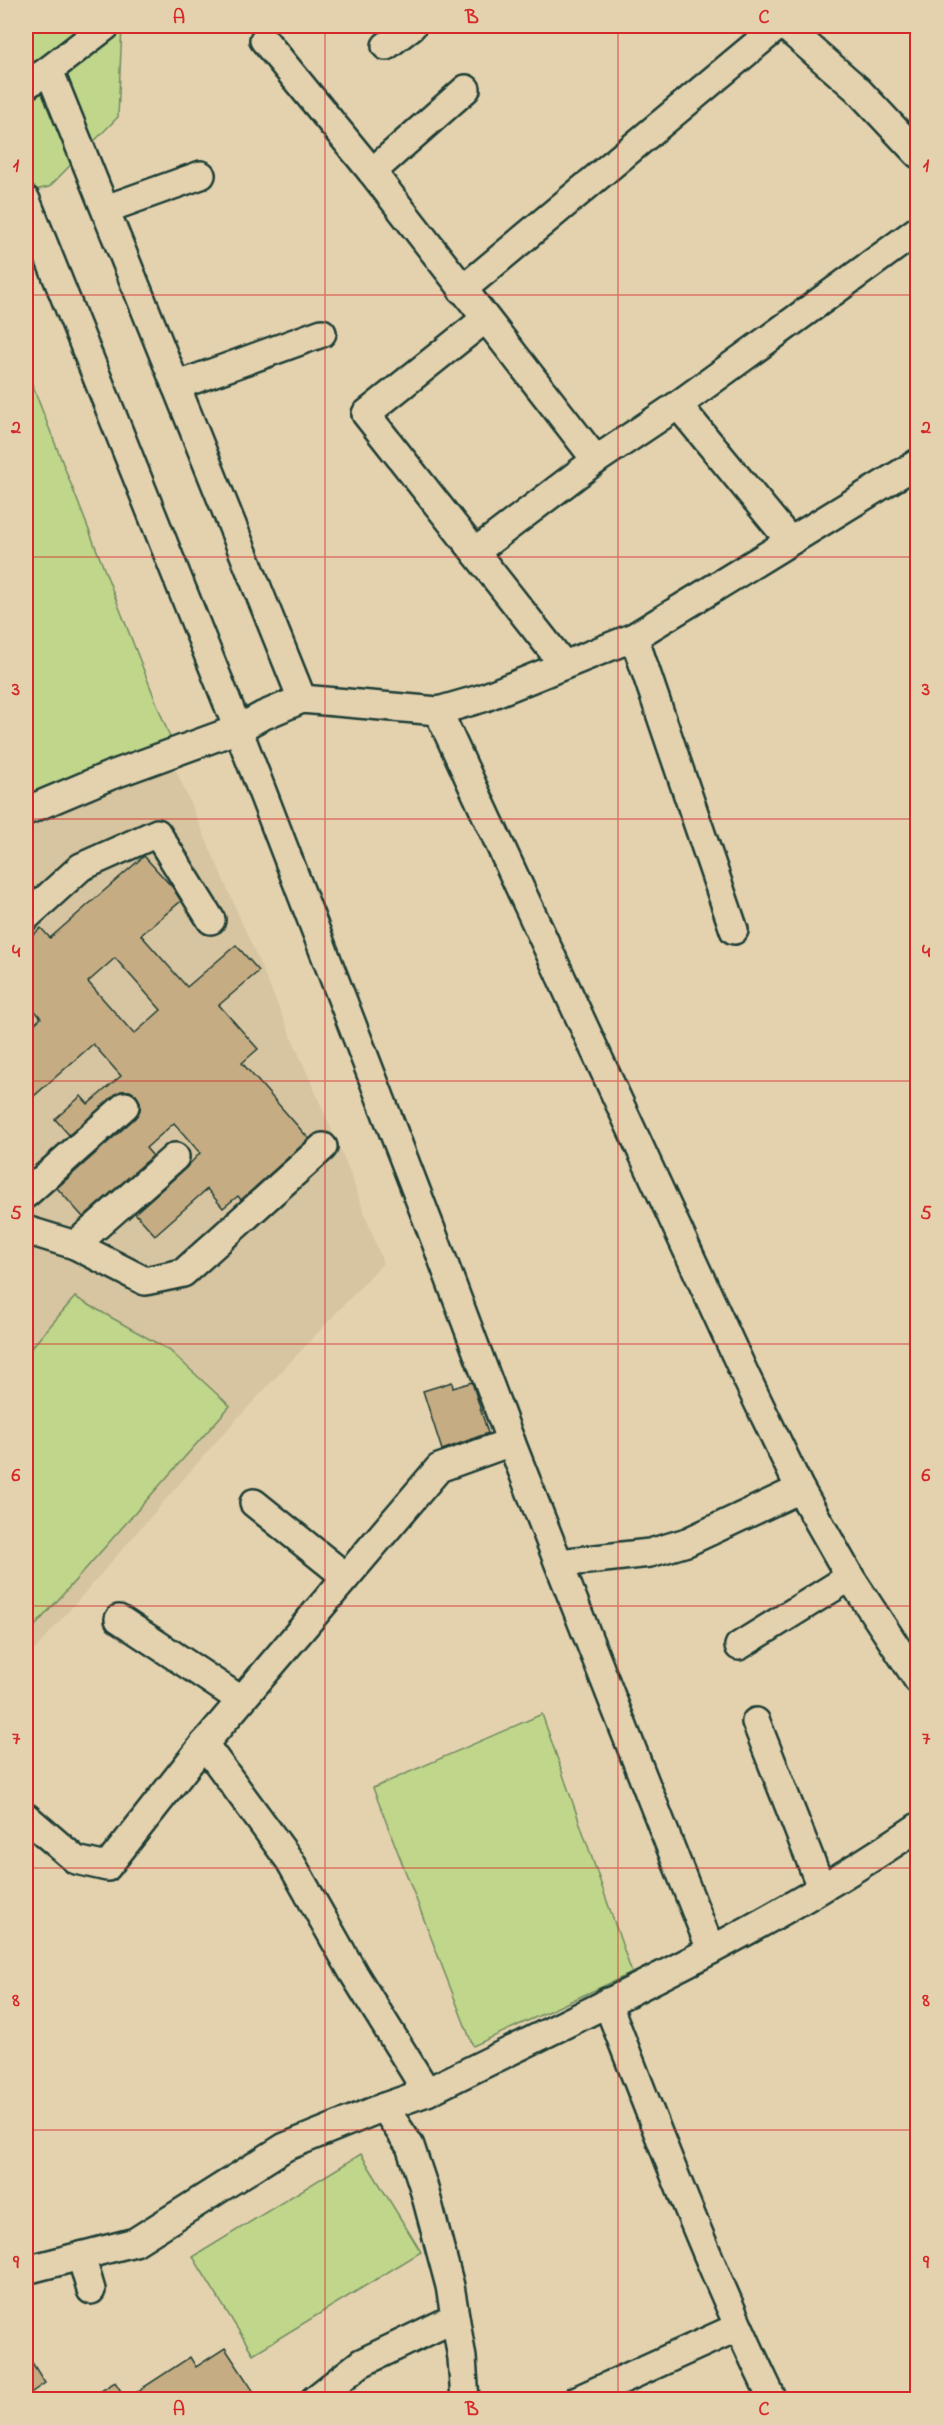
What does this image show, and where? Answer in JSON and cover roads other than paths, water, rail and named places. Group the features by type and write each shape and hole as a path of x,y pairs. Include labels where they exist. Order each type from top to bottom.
{"street":[{"path":"26,85 106,26"},
{"path":"386,46 412,26"},
{"path":"462,290 778,26"},
{"path":"785,26 857,89 918,154"},
{"path":"264,40 372,172 596,460"},
{"path":"49,70 302,699"},
{"path":"372,172 466,89"},
{"path":"106,209 201,175"},
{"path":"26,200 238,729 511,1442 711,1950"},
{"path":"475,552 596,460 678,405 918,230"},
{"path":"485,319 366,414 564,665"},
{"path":"176,386 322,333"},
{"path":"678,405 789,541"},
{"path":"26,811 109,776 238,729 302,699 438,711 483,699 634,637 918,463"},
{"path":"634,637 734,930"},
{"path":"438,711 800,1489 850,1577 918,1680"},
{"path":"26,917 81,867 157,833 211,920"},
{"path":"26,1194 125,1106"},
{"path":"26,1230 75,1245 145,1281 183,1273 323,1147"},
{"path":"75,1245 175,1157"},
{"path":"26,1816 76,1860 107,1868 204,1744 439,1468 511,1442"},
{"path":"559,1563 650,1553 687,1542 800,1489"},
{"path":"255,1503 346,1577"},
{"path":"739,1646 850,1577"},
{"path":"119,1619 241,1700"},
{"path":"756,1722 821,1887"},
{"path":"204,1744 290,1861 354,1974 427,2092"},
{"path":"26,2270 135,2242 285,2147 427,2092 711,1950 914,1837"},
{"path":"607,2002 669,2163 738,2327 773,2400"},
{"path":"384,2107 410,2146 447,2275 462,2358 465,2400"},
{"path":"81,2256 91,2290"},
{"path":"314,2400 361,2363 455,2318"},
{"path":"577,2400 738,2327"}]}
